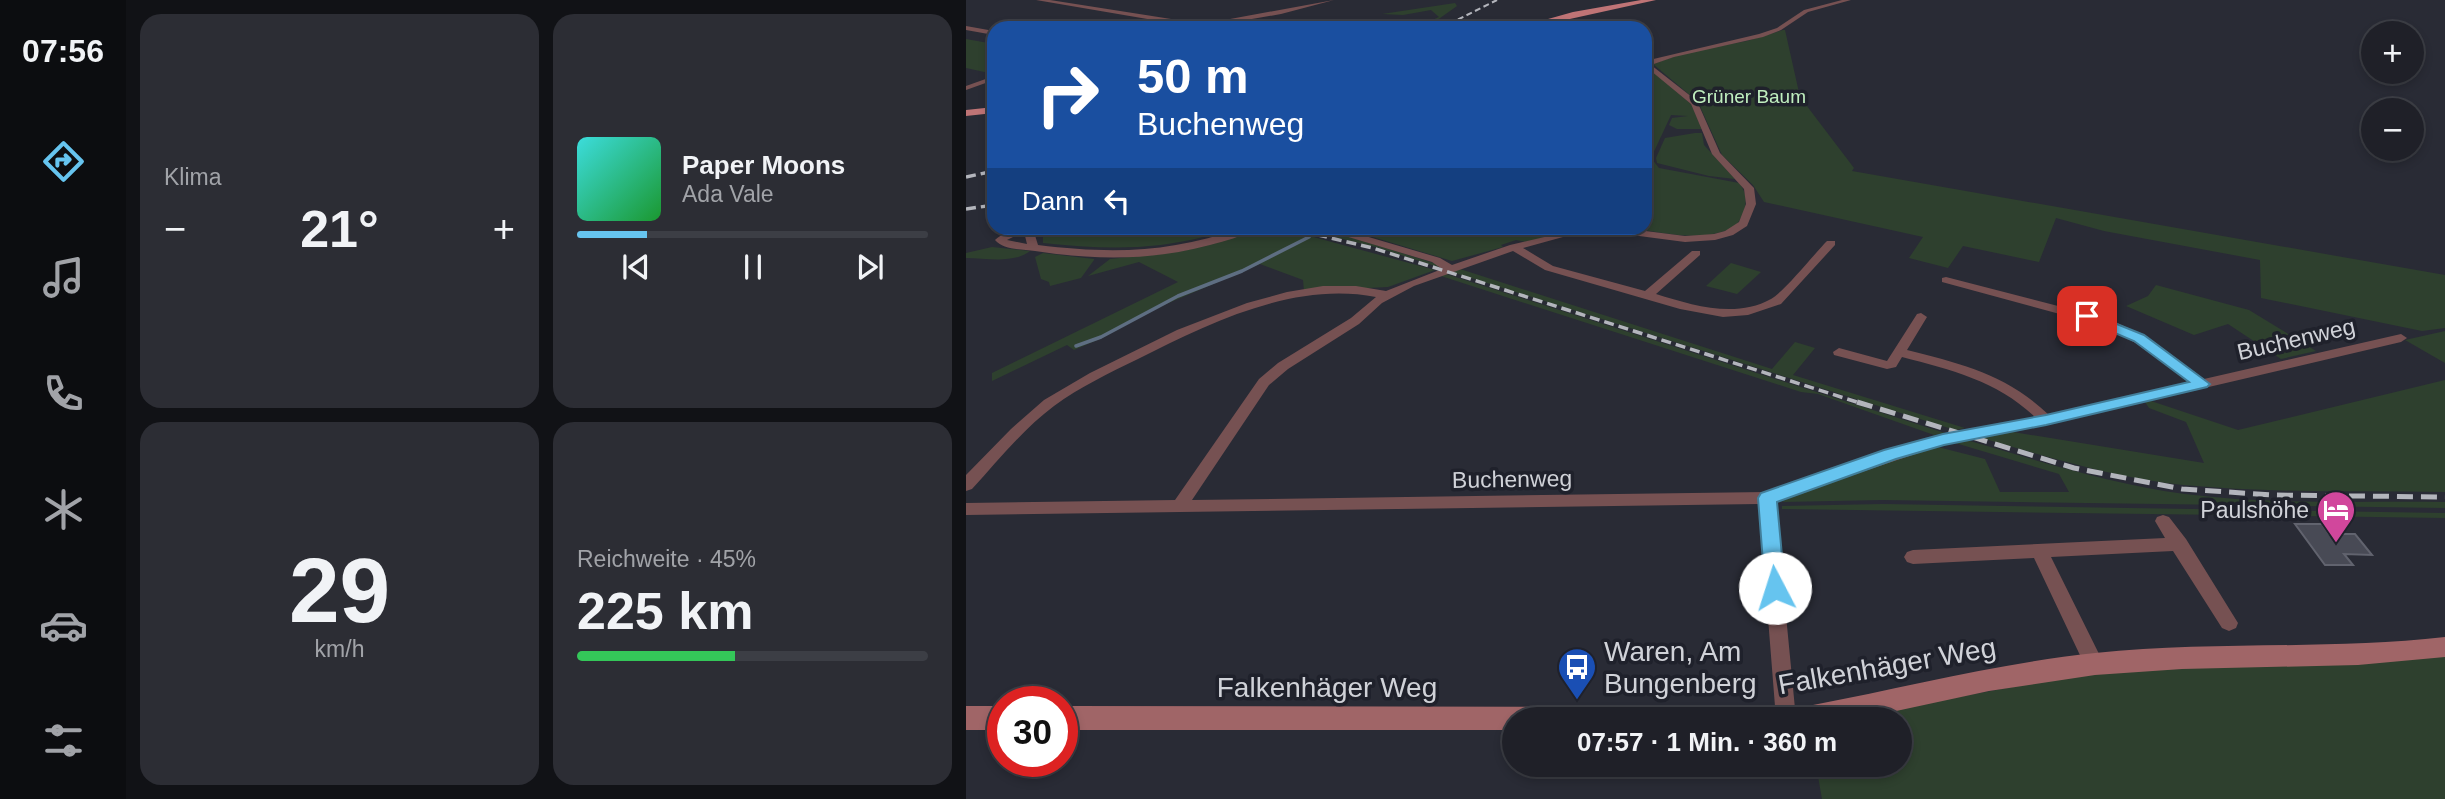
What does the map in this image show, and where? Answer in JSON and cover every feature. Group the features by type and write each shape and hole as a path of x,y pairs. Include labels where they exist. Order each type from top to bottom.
{"main road":[{"path":"1546,21 1653,0"},
{"path":"966,115 987,111"}],"street":[{"path":"1039,0 1175,21"},
{"path":"1052,2 1062,0"},
{"path":"1292,0 1318,4"},
{"path":"1236,21 1331,0"},
{"path":"1652,61 1761,36 1779,29 1806,11 1848,0"},
{"path":"1248,19 1252,21"},
{"path":"966,28 987,32"},
{"path":"1652,68 1694,103 1716,154 1749,188 1751,204 1742,224 1729,233 1685,239 1652,235"},
{"path":"966,88 987,80"},
{"path":"966,82 976,84"},
{"path":"1034,248 1096,256 1143,255 1208,242 1228,235"},
{"path":"1352,235 1436,260 1451,269"},
{"path":"1180,506 1264,382 1283,366 1355,321 1386,295 1514,247 1558,235"},
{"path":"1514,247 1549,268 1647,296 1713,312 1742,312 1760,309 1784,296 1831,243"},
{"path":"1647,296 1696,253"},
{"path":"1946,280 2108,323 2139,338 2202,384"},
{"path":"966,485 1050,403 1152,346 1234,311 1302,293 1357,290 1386,295"},
{"path":"1839,352 1887,365 1899,352 1921,317"},
{"name":"Buchenweg","path":"966,509 1768,498 1921,445 2046,420 2401,338"},
{"path":"1899,352 1973,372 2004,384 2025,398 2046,420"},
{"path":"1768,498 1785,707"},
{"path":"2162,521 2180,544 2230,623"},
{"path":"1913,557 2180,544"},
{"path":"2040,551 2094,664"},
{"name":"Falkenhäger Weg","path":"1862,707 2014,676 2094,664 2365,653 2445,647"},
{"path":"966,718 987,718"},
{"name":"Falkenhäger Weg","path":"1078,718 1502,719"}],"green space":[{"path":"1455,3 1457,6 1436,21 1430,21 1439,17 1431,10 1403,15 1382,14"},
{"name":"Grüner Baum","path":"1783,30 1800,97 1854,168 1852,171 2445,275 2445,328 2422,331 2261,298 2260,260 2104,231 2056,218 2039,262 1963,246 1948,268 1909,258 1923,237 1764,202 1753,185 1722,155 1698,102 1653,64 1688,52 1747,41"},
{"path":"966,39 987,43 987,73 966,68"},
{"path":"1652,71 1691,104 1702,129 1677,129 1669,125 1672,118 1688,116 1671,115 1652,156"},
{"path":"1702,133 1704,145 1735,179 1709,176 1657,163 1656,158 1665,138"},
{"path":"1652,159 1659,168 1739,183 1743,188 1745,205 1742,217 1735,227 1709,235 1652,231"},
{"path":"1043,235 1207,236 1166,244 1125,247 1043,243"},
{"path":"1238,235 1306,235 1435,270 1388,287 1304,291 1303,280 1260,264 1157,308 1102,338 1074,350 1067,345 992,381 992,373 1178,282 1139,262 1088,276 1110,259 1183,251"},
{"path":"1325,235 1344,235 1440,265 1438,267 1376,247"},
{"path":"1366,235 1554,235 1526,242 1516,240 1501,245 1503,247 1452,261"},
{"path":"992,247 1030,251 1008,259 966,258 966,253"},
{"path":"1043,253 1094,260 1081,278 1050,286 1049,282 1041,279 1035,257"},
{"path":"1731,263 1761,272 1737,294 1706,286"},
{"path":"1460,269 1772,369 1795,342 1815,348 1793,375 1965,428 1955,430 1452,272"},
{"path":"1446,274 1945,433 1934,435 1818,394 1801,392 1441,276"},
{"path":"2156,285 2249,310 2316,351 2281,359 2228,324 2194,335 2126,306 2148,296"},
{"path":"2445,331 2445,363 2405,340"},
{"path":"2445,380 2445,492 2216,488 2157,482 2052,458 1975,436 2007,431 2204,463 2186,422 2149,408 2145,402 2151,401 2238,430"},
{"path":"1963,439 2101,478 2157,490 2282,501 2445,502 2445,508 1882,500 1782,502 1792,496 1934,446 1985,459 2000,492 2069,492 2059,474 1952,442"},
{"path":"1883,504 2445,513 2445,518 1782,509 1782,506"},
{"path":"2445,655 2445,799 1822,799 1818,777 1912,777 1912,707 1904,707 2099,671"}],"building":[{"name":"Paulshöhe","path":"2295,524 2322,524 2329,534 2355,534 2372,555 2344,554 2353,565 2325,565"}],"waterway":[{"path":"1076,346 1101,337 1178,296 1242,271 1309,237"}],"railway":[{"path":"1455,21 1497,0"},
{"path":"966,177 987,172"},
{"path":"966,209 987,206"},
{"path":"1318,235 1373,248 1863,404"},
{"path":"1857,402 2074,468 2182,489 2273,495 2445,497"}],"place":[{"name":"Paulshöhe","path":"2336,544"},
{"name":"Waren, Am Bungenberg","path":"1577,701"}],"route":[{"path":"1775,588 1768,498 1890,454 1943,439 2023,425 2202,384 2139,338 2087,316"}]}
